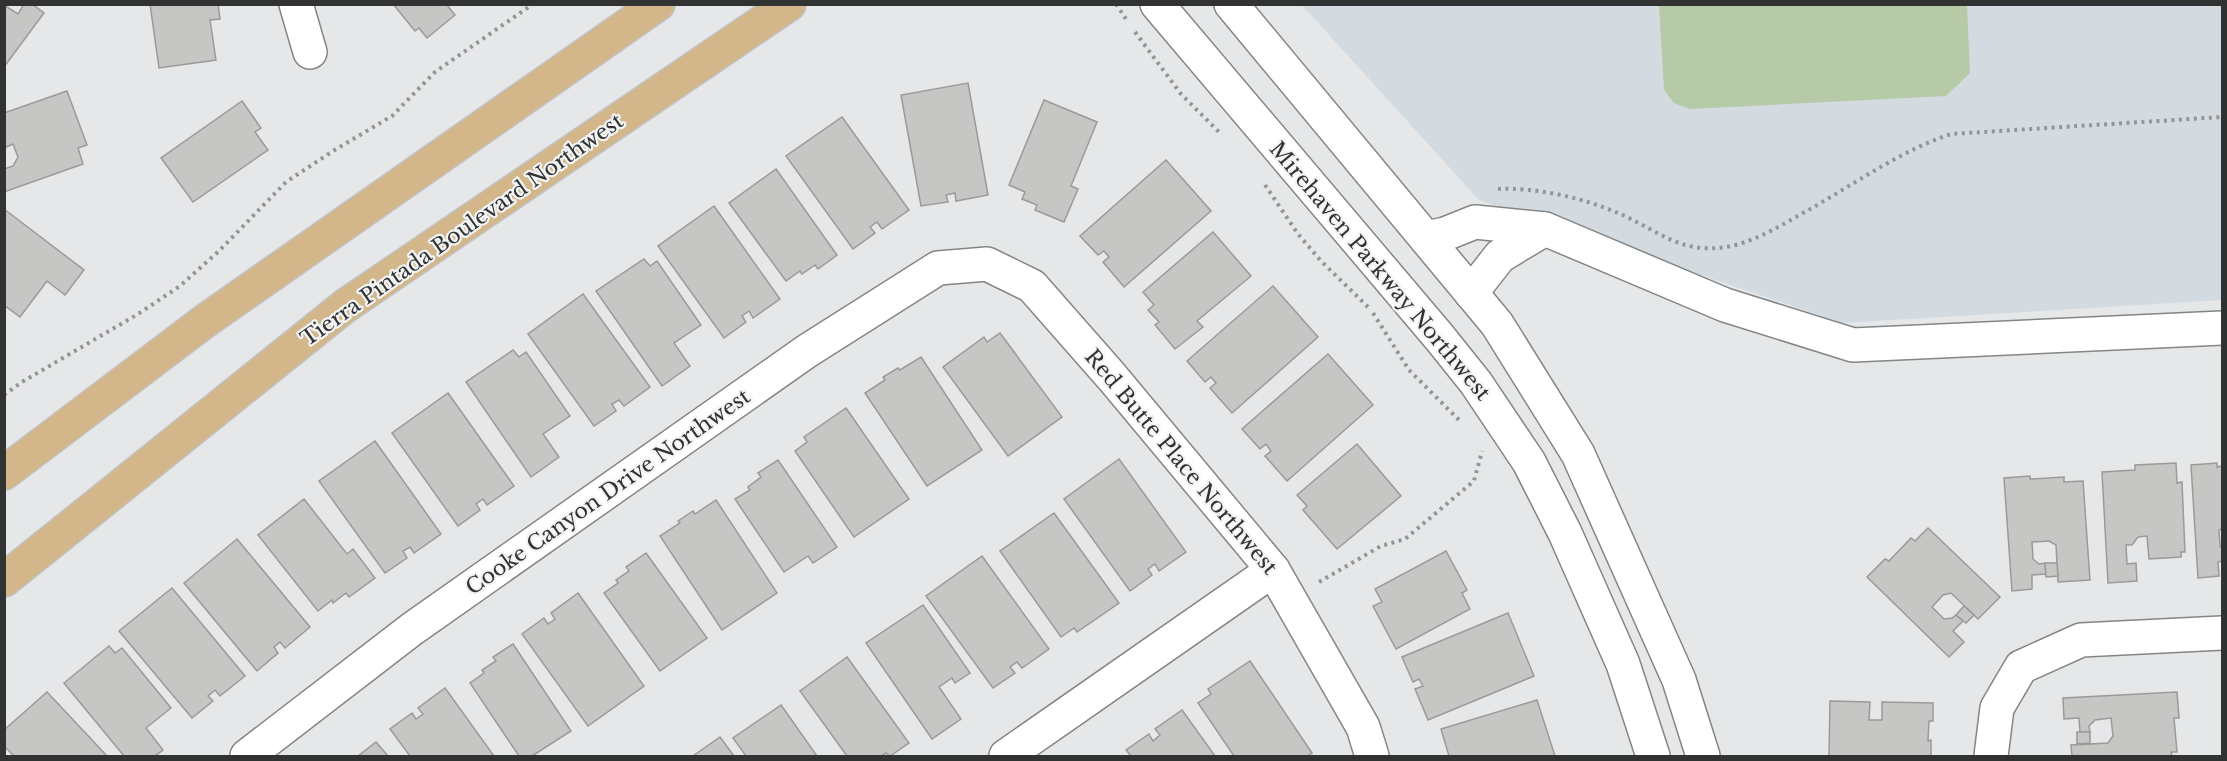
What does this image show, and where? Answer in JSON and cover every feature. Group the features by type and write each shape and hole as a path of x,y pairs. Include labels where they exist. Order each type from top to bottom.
{"main road":[{"path":"4,473 205,321 658,4"},
{"name":"Tierra Pintada Boulevard Northwest","path":"4,580 345,306 789,4"}],"street":[{"path":"296,4 310,52"},
{"name":"Mirehaven Parkway Northwest","path":"1157,4 1440,338 1476,383 1516,442 1529,462 1565,533 1623,664 1653,756"},
{"path":"1231,4 1497,324 1578,454 1679,680 1703,756"},
{"path":"1426,238 1445,234 1474,222 1545,229 1725,305 1853,345 2223,328"},
{"path":"1471,293 1500,256 1545,229"},
{"name":"Red Butte Place Northwest","path":"987,264 1032,285 1273,570 1363,728 1371,756"},
{"name":"Cooke Canyon Drive Northwest","path":"247,756 412,629 807,351 938,267 987,264"},
{"path":"1006,756 1273,570"},
{"path":"1991,756 1997,708 2021,667 2081,640 2223,633"}],"path":[{"path":"4,395 180,286 218,252 286,182 392,116 435,72 533,4"},
{"path":"1116,4 1127,20"},
{"path":"1132,28 1181,94 1224,136"},
{"path":"1487,190 1510,189 1556,194 1617,212 1672,239 1700,248 1731,247 1759,238 1924,143 1952,134 2223,117"},
{"path":"1263,183 1298,234 1321,261 1373,312 1409,370 1463,423"},
{"path":"1319,582 1381,546 1405,539 1454,499 1474,481 1482,452 1478,444"}],"shaded area":[{"path":"1302,5 2222,5 2222,300 1843,323 1479,200"}],"green space":[{"path":"1659,5 1967,5 1970,73 1946,96 1690,109 1674,103 1664,90"}],"building":[{"path":"24,4 32,4 44,13 4,67 4,5 18,14"},
{"path":"150,4 218,4 220,19 210,20 216,60 159,68"},
{"path":"393,4 446,4 455,15 427,38 419,28 415,31"},
{"path":"968,83 988,195 956,201 955,193 946,195 948,202 921,206 901,95"},
{"path":"67,91 87,145 78,148 83,164 4,192 4,169 13,166 18,157 13,144 4,148 4,113"},
{"path":"1044,100 1097,122 1071,186 1078,189 1064,222 1035,210 1037,205 1022,199 1025,192 1009,185"},
{"path":"242,101 261,128 255,132 268,150 193,202 161,158"},
{"path":"842,117 909,210 882,229 877,222 870,227 875,233 853,249 786,156"},
{"path":"1166,160 1211,211 1124,287 1103,262 1109,257 1104,251 1098,255 1080,236"},
{"path":"776,169 837,255 818,269 815,265 802,274 800,271 786,281 729,203"},
{"path":"714,206 780,299 753,318 749,311 742,316 746,322 724,338 658,246"},
{"path":"4,209 84,270 65,295 47,281 20,317 4,305"},
{"path":"1213,232 1251,276 1197,321 1203,327 1175,349 1155,325 1159,322 1148,310 1154,305 1143,292"},
{"path":"644,259 650,266 657,261 701,325 674,343 690,366 662,386 596,291"},
{"path":"1273,286 1318,337 1232,413 1210,388 1216,383 1211,377 1205,382 1187,361"},
{"path":"583,294 650,387 624,406 619,400 612,404 616,411 594,426 528,334"},
{"path":"1000,333 1062,417 1008,456 943,367 984,337 987,342"},
{"path":"513,350 519,357 526,352 570,416 543,434 559,457 531,477 466,382"},
{"path":"1328,354 1373,405 1287,481 1265,456 1271,451 1266,444 1260,449 1242,429"},
{"path":"921,357 982,450 927,486 865,393 885,380 883,377"},
{"path":"448,393 514,486 487,505 483,499 476,504 480,510 458,526 392,433"},
{"path":"846,408 909,499 854,537 795,451 807,442 804,437"},
{"path":"375,441 441,534 414,553 410,547 403,551 407,558 385,573 319,481"},
{"path":"1357,444 1401,496 1337,549 1303,510 1307,506 1297,495"},
{"path":"1119,459 1186,552 1159,571 1155,564 1148,569 1152,575 1130,591 1064,499"},
{"path":"778,460 837,547 813,563 808,556 784,572 735,499 750,490 748,487 761,477 758,473"},
{"path":"2176,463 2177,483 2182,482 2185,552 2181,552 2181,557 2149,559 2147,536 2138,537 2132,545 2126,545 2127,564 2136,563 2137,581 2108,583 2102,472 2135,470 2135,465"},
{"path":"2217,463 2217,467 2222,466 2222,529 2219,530 2222,561 2218,562 2219,576 2198,578 2191,465"},
{"path":"2030,476 2030,479 2064,477 2064,482 2083,481 2090,580 2058,582 2056,545 2049,541 2032,542 2033,559 2039,564 2045,563 2046,574 2032,575 2032,589 2012,591 2004,478"},
{"path":"304,499 347,554 353,549 375,578 349,597 346,593 318,611 258,535"},
{"path":"716,500 777,593 722,630 660,536 693,511 695,514"},
{"path":"1054,513 1119,603 1077,632 1074,628 1061,637 1000,551"},
{"path":"1928,528 2000,597 1978,619 1951,593 1943,595 1932,607 1944,619 1956,615 1963,621 1953,631 1964,642 1949,657 1867,577 1885,559 1889,561 1911,538 1915,541"},
{"path":"237,539 310,627 285,648 280,642 274,647 278,653 257,671 184,583"},
{"path":"1446,551 1467,590 1462,593 1470,609 1396,649 1373,606 1382,602 1375,589"},
{"path":"646,553 707,638 660,671 604,593 618,583 616,580 629,571 626,567"},
{"path":"982,556 1049,649 1022,668 1017,662 1010,667 1015,673 993,688 926,596"},
{"path":"2045,563 2057,563 2058,576 2046,577"},
{"path":"172,588 245,676 220,696 215,690 208,696 213,701 192,718 119,631"},
{"path":"578,593 644,686 588,726 522,634 544,618 548,624 555,619 551,613"},
{"path":"923,605 970,673 955,683 952,678 939,687 961,719 932,739 866,643"},
{"path":"1964,606 1974,615 1966,623 1956,615"},
{"path":"1508,613 1534,676 1428,720 1415,689 1423,686 1419,679 1413,682 1402,657"},
{"path":"513,644 571,731 532,756 519,756 470,683 484,673 482,670 496,661 493,657"},
{"path":"109,646 115,653 122,648 171,708 146,728 163,750 155,756 124,756 64,683"},
{"path":"847,657 909,743 890,756 886,753 881,756 847,756 800,691"},
{"path":"1250,661 1312,753 1307,756 1234,756 1198,703 1211,694 1208,689"},
{"path":"445,688 494,756 410,756 390,729 412,713 416,719 423,714 418,708"},
{"path":"47,692 107,756 14,756 4,746 4,730"},
{"path":"2177,692 2179,718 2174,718 2177,752 2171,752 2172,756 2072,756 2071,745 2108,743 2113,736 2111,718 2095,720 2089,726 2090,732 2080,732 2079,718 2064,719 2063,698"},
{"path":"1537,700 1555,756 1449,756 1441,729"},
{"path":"1830,701 1870,702 1869,720 1882,720 1882,702 1933,703 1933,721 1929,721 1928,741 1931,740 1931,756 1829,756"},
{"path":"781,705 817,756 746,756 733,738"},
{"path":"1182,710 1215,756 1131,756 1126,750 1149,734 1153,741 1160,735 1155,729"},
{"path":"2077,732 2090,732 2090,743 2077,744"},
{"path":"720,737 734,756 693,756"},
{"path":"376,742 388,756 358,756"}]}
